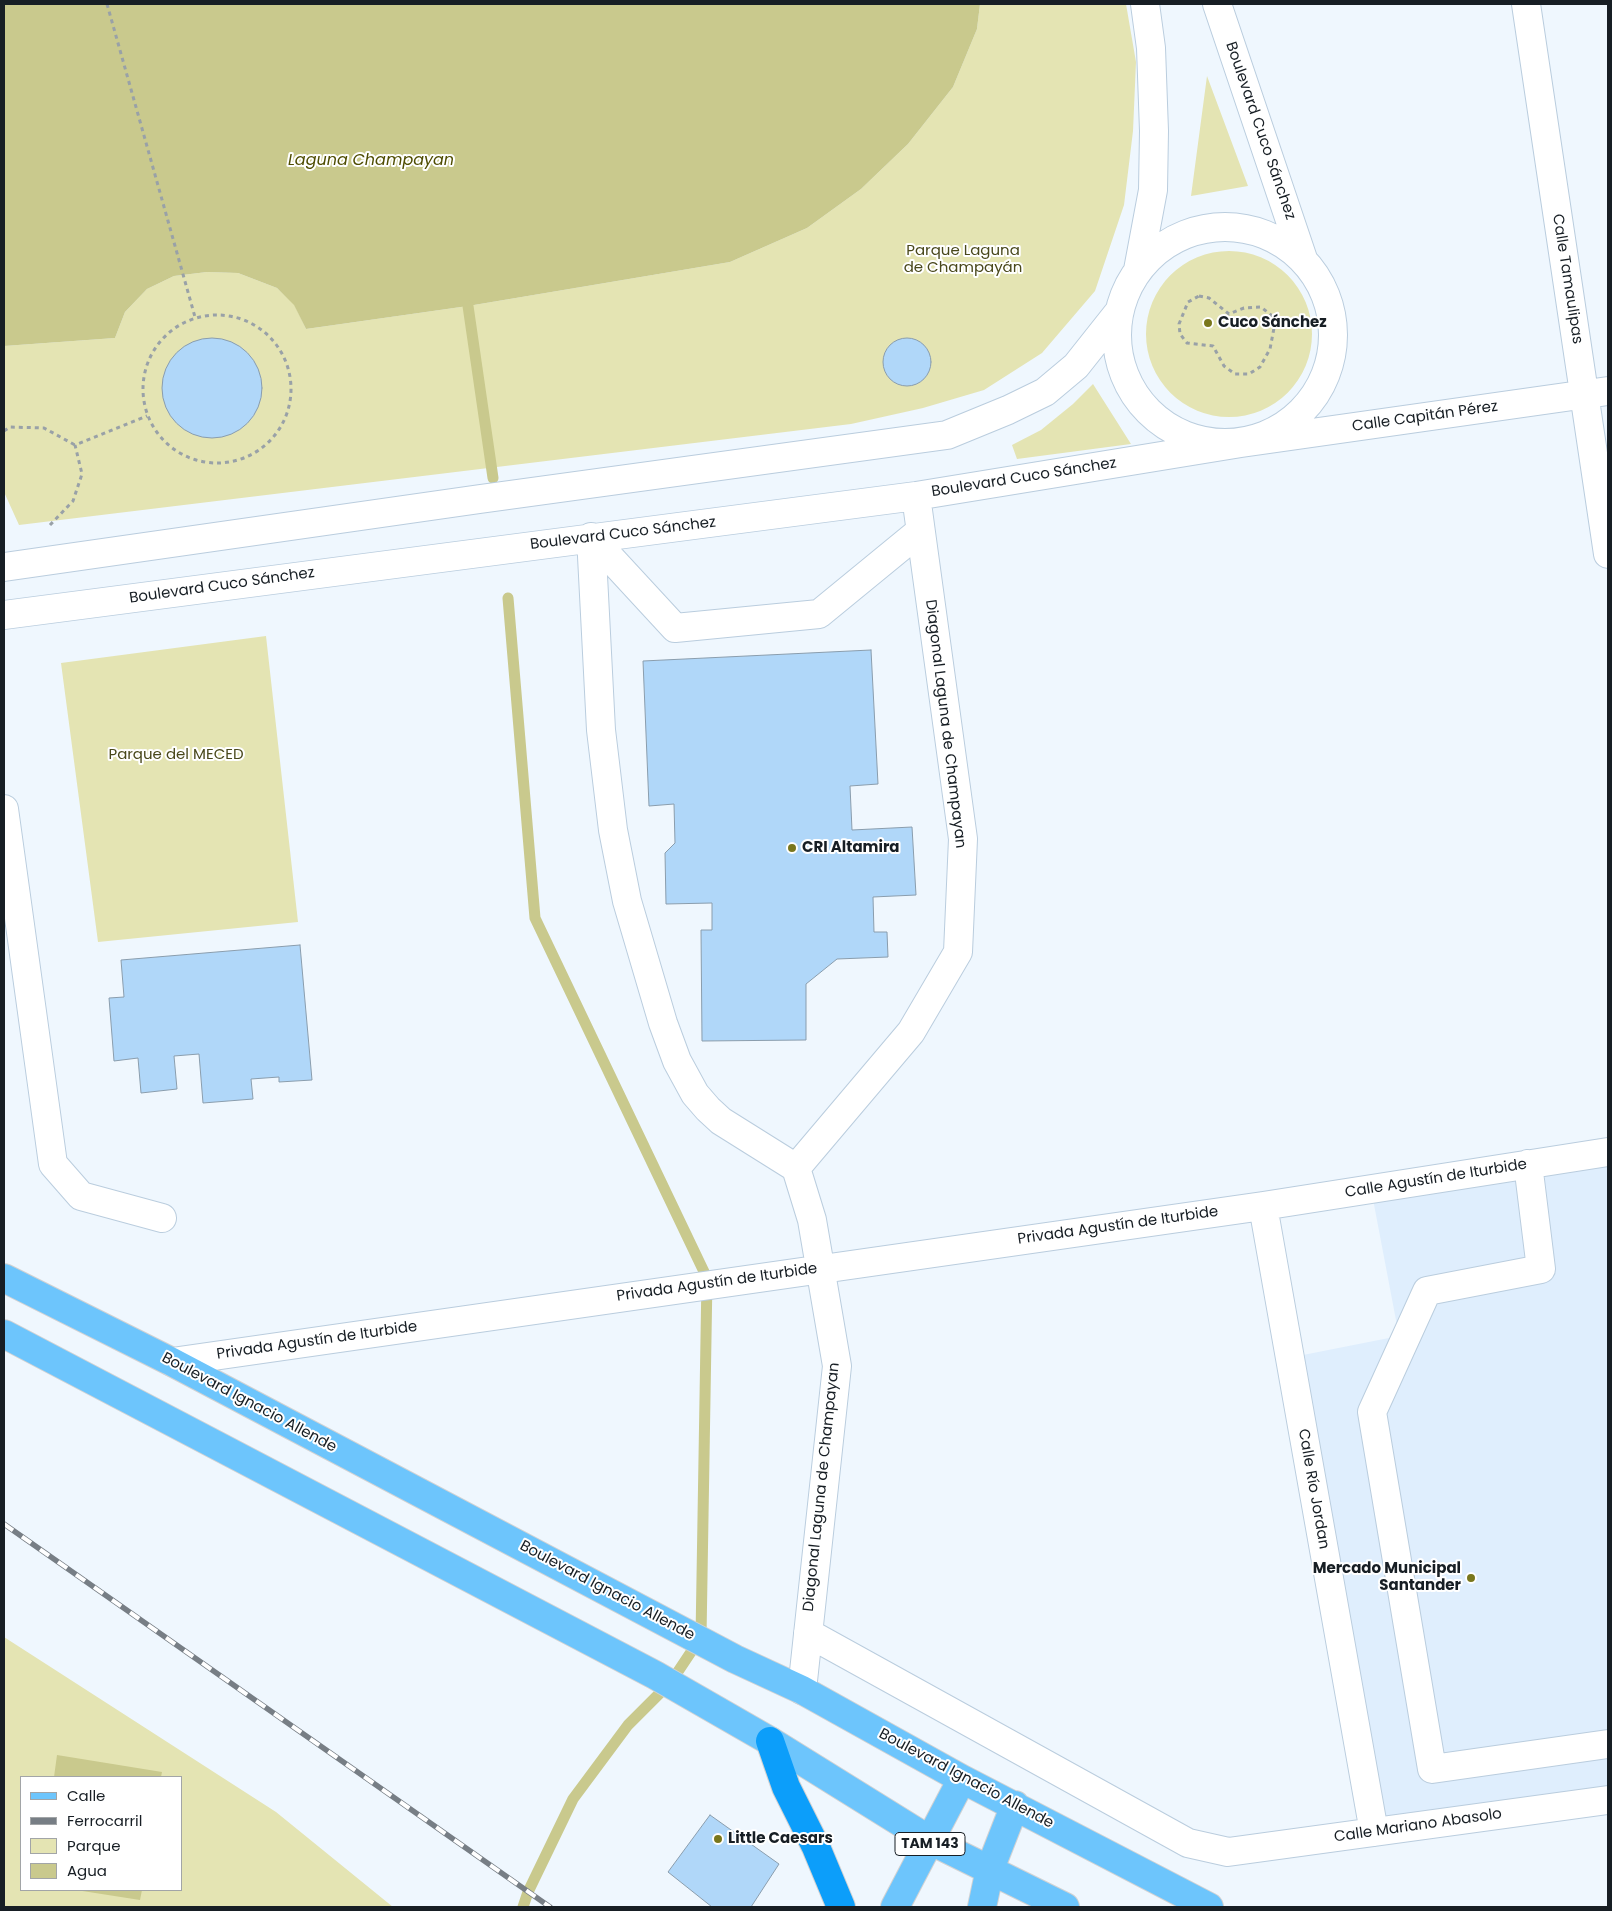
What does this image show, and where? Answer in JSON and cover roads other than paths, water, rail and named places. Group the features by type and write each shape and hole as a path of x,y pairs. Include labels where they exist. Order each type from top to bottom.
{"highway":[{"path":"770,1741 786,1786 816,1847 841,1907"}],"main road":[{"name":"Boulevard Ignacio Allende","path":"4,1278 172,1362 735,1659 802,1690 962,1779 1210,1907"},
{"path":"4,1334 654,1675 770,1741 931,1841 1064,1907"},
{"name":"TAM 143","path":"895,1907 962,1779"},
{"path":"982,1907 990,1869 1015,1805"}],"street":[{"name":"Boulevard Cuco Sánchez","path":"1217,4 1303,259"},
{"name":"Calle Tamaulipas","path":"1526,4 1596,393 1608,554"},
{"path":"1138,270 1152,190 1154,131 1151,5"},
{"path":"1218,227 1249,229 1278,240 1303,259 1323,286 1333,319 1332,352 1322,385 1301,412 1274,432 1241,442 1211,443 1182,435 1156,420 1142,406 1136,399 1122,372 1116,342 1118,313 1126,289 1138,270 1160,248 1188,233 1218,227"},
{"path":"4,567 490,497 947,435 1008,410 1045,392 1076,366 1118,313"},
{"name":"Calle Capitán Pérez","path":"1241,442 1596,393"},
{"name":"Boulevard Cuco Sánchez","path":"4,615 916,496 1241,442"},
{"name":"Diagonal Laguna de Champayan","path":"802,1690 837,1366 812,1220 796,1168 911,1032 958,952 963,839 916,496"},
{"path":"591,538 675,628 819,614 920,532"},
{"path":"591,538 601,730 612,830 627,901 663,1023 677,1061 695,1094 708,1109 721,1121 796,1168"},
{"path":"4,808 53,1164 81,1196 162,1218"},
{"name":"Calle Agustín de Iturbide","path":"1263,1206 1608,1152"},
{"path":"1528,1164 1541,1269 1427,1292 1372,1412 1432,1769 1608,1744"},
{"name":"Privada Agustín de Iturbide","path":"172,1362 1263,1206"},
{"name":"Calle Río Jordan","path":"1263,1206 1374,1832"},
{"name":"Calle Mariano Abasolo","path":"808,1633 1188,1843 1228,1852 1608,1800"}],"water":[{"name":"Laguna Champayan","path":"4,4 980,4 977,29 953,87 908,144 861,189 807,228 730,262 468,306 306,329 294,305 277,288 238,273 207,272 174,276 147,289 125,312 115,338 4,346"},
{"path":"57,1755 162,1772 161,1776 54,1776"},
{"path":"82,1891 142,1891 140,1900"}],"waterway":[{"path":"468,306 493,478"},
{"path":"508,598 535,918 707,1278 701,1637 671,1682 628,1725 573,1799 528,1892 523,1907"}],"railway":[{"path":"4,1524 550,1907"}],"place":[{"name":"Cuco Sánchez","path":"1208,323"},
{"name":"CRI Altamira","path":"792,848"},
{"name":"Mercado Municipal Santander","path":"1471,1578"},
{"name":"Little Caesars","path":"718,1839"}],"park label":[{"name":"Parque Laguna de Champayán","path":"963,260"},
{"name":"Parque del MECED","path":"176,755"}]}
